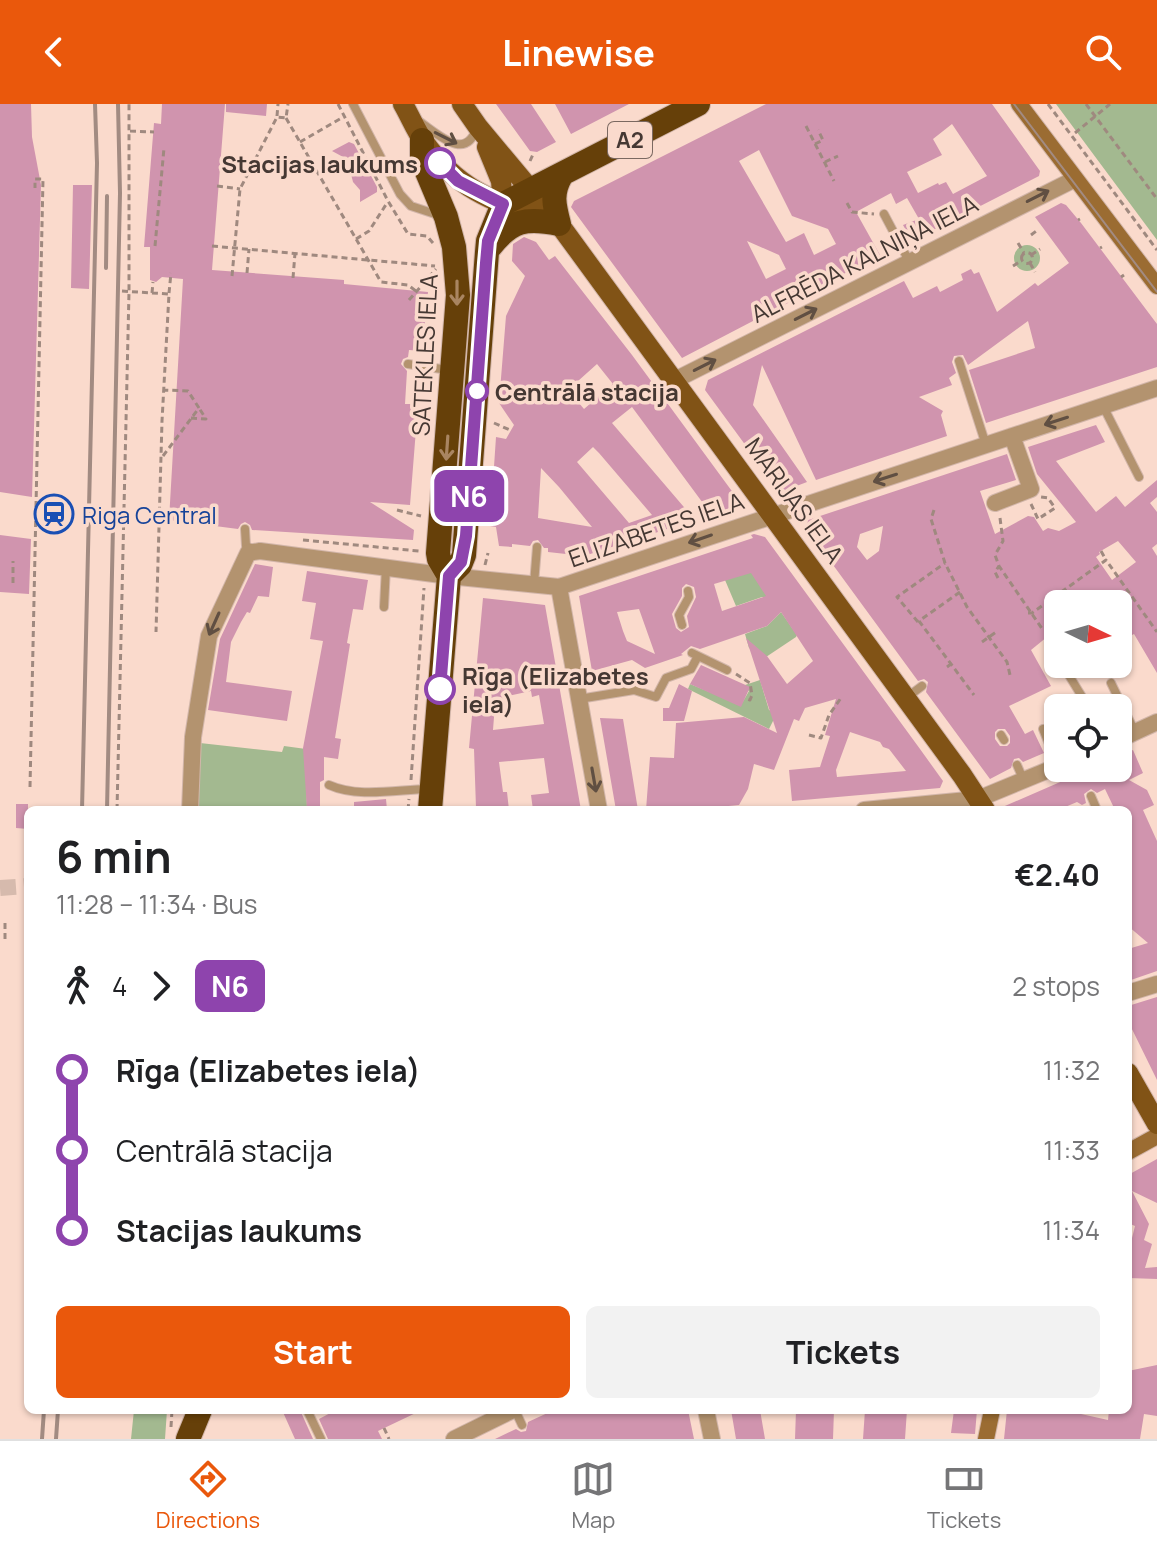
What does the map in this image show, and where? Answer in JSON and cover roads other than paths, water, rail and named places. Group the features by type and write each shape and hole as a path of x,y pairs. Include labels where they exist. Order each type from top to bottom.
{"highway":[{"name":"A2","path":"503,204 698,104"},
{"name":"SATEKLES IELA","path":"422,140 422,160 446,217 457,264 458,295 438,553 449,576"},
{"path":"487,252 509,226 530,220 559,224 553,201 561,176"},
{"name":"SATEKLES IELA","path":"424,796 449,576 461,562 466,536 487,252 503,204"}],"main road":[{"name":"MARIJAS IELA","path":"462,104 533,190 774,515 914,692 981,804"},
{"path":"406,109 422,140 458,181 503,204 559,224"},
{"name":"MARIJAS IELA","path":"478,127 501,181 503,204"},
{"path":"1132,1080 1157,1124"}],"street":[{"path":"1019,104 1157,286"},
{"name":"ALFRĒDA KALNIŅA IELA","path":"675,380 1075,179"},
{"name":"ELIZABETES IELA","path":"254,552 559,587 670,556 774,515 1157,388"},
{"path":"995,503 1031,489 1012,436"},
{"path":"190,806 193,737 209,636 254,552"},
{"path":"559,587 598,806"},
{"path":"1132,733 1157,722"},
{"path":"938,806 981,804 1020,773 1044,769"},
{"path":"1132,992 1157,984"},
{"path":"1132,1150 1157,1136"},
{"path":"454,1439 506,1414"},
{"path":"707,1414 712,1439"},
{"path":"986,1439 991,1414"}],"lane":[{"path":"355,107 400,194 411,206 446,217"},
{"path":"406,109 441,137 460,145 474,139 478,127"},
{"path":"884,214 909,261"},
{"path":"959,361 986,445"},
{"path":"408,364 453,370"},
{"path":"1103,406 1139,477"},
{"path":"245,529 246,546 254,552"},
{"path":"534,585 537,547"},
{"path":"384,607 386,566"},
{"path":"682,625 679,615 689,597 688,591"},
{"path":"579,699 634,690 656,697 666,678 691,669 695,654 727,670"},
{"path":"1111,683 1135,732"},
{"path":"329,785 340,790 424,796"},
{"path":"1091,796 1095,806"},
{"path":"309,1414 321,1439"},
{"path":"516,1414 522,1425"}],"tunnel":[{"path":"0,888 24,886"}],"tram line":[{"path":"1014,104 1157,292"}],"railway":[{"path":"82,806 97,163 95,104"},
{"path":"107,806 120,193 118,104"},
{"path":"106,268 107,196"},
{"path":"42,1439 44,1414"},
{"path":"56,1439 58,1414"}],"place":[{"name":"Stacijas laukums","path":"440,163"},
{"name":"Centrālā stacija","path":"477,391"},
{"name":"Riga Central","path":"54,514"},
{"name":"Rīga (Elizabetes iela)","path":"440,689"}]}
